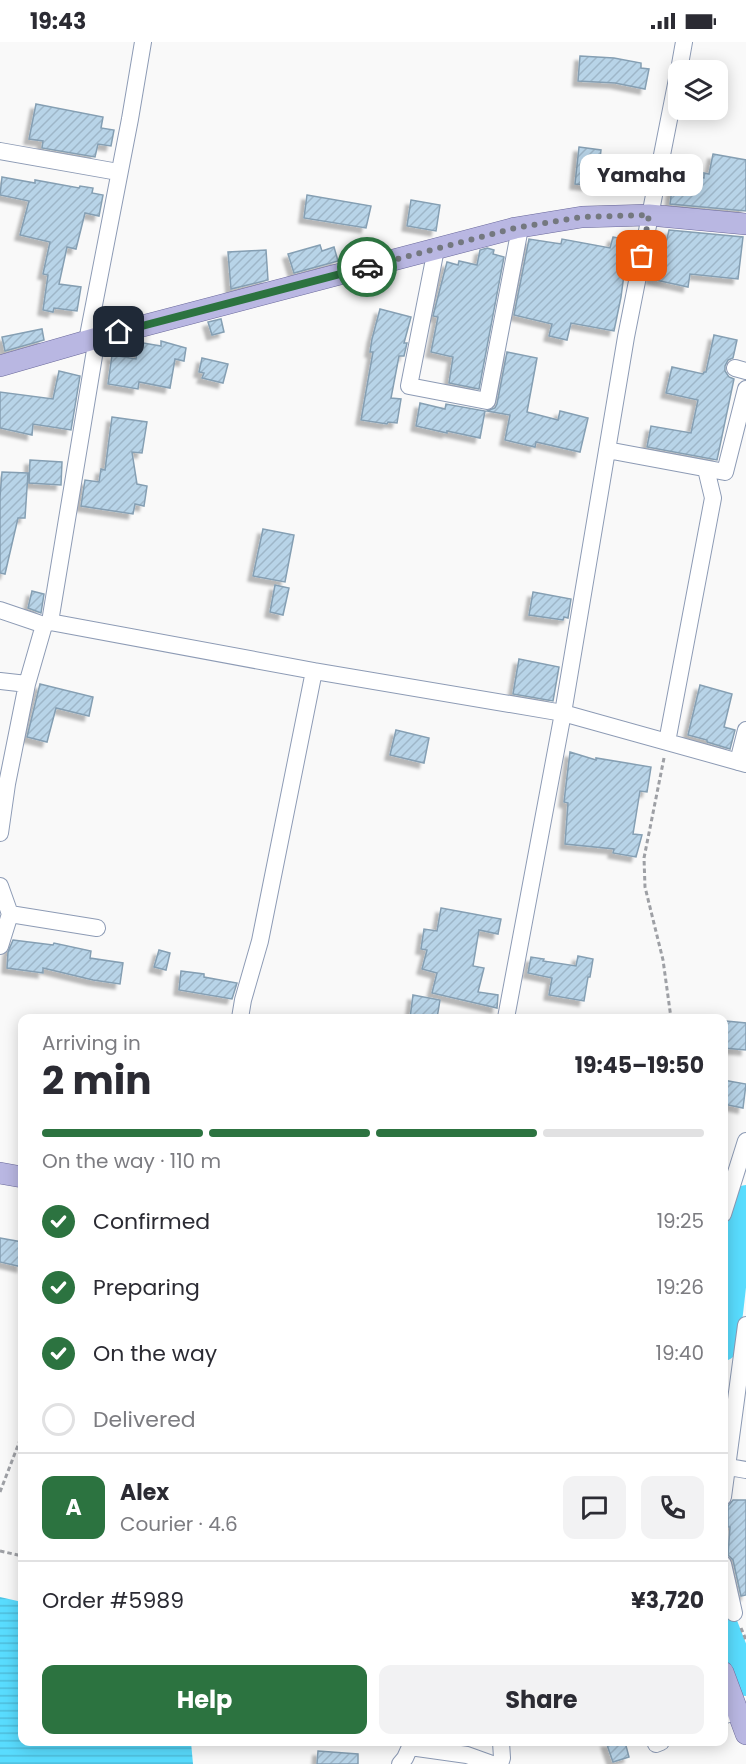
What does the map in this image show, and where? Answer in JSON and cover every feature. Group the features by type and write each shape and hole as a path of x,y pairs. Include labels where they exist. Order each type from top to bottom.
{"main road":[{"path":"0,366 92,339 520,228 582,217 649,215 746,224"},
{"path":"0,1173 18,1175"},
{"path":"730,1713 746,1734"}],"street":[{"path":"1,825 7,748 47,624 118,172 143,42"},
{"path":"680,60 684,42"},
{"path":"507,1014 563,713 649,215 655,197 669,120"},
{"path":"0,151 118,172"},
{"path":"436,249 409,386 487,401 520,228"},
{"path":"607,450 725,472 746,389"},
{"path":"667,742 713,498 706,469"},
{"path":"0,610 47,624 563,713 742,763 746,730"},
{"path":"241,1014 260,941 314,671"},
{"path":"0,681 27,684"},
{"path":"0,886 10,914 0,946"},
{"path":"10,914 97,928"},
{"path":"728,1198 746,1141"},
{"path":"728,1450 742,1377 746,1325"},
{"path":"728,1467 746,1470"},
{"path":"728,1586 734,1612"},
{"path":"400,1764 405,1758 408,1746"},
{"path":"416,1746 492,1764"},
{"path":"500,1764 501,1746"}],"path":[{"path":"667,742 644,858 645,887 663,960 670,1014"},
{"path":"0,1492 18,1446"},
{"path":"0,1551 18,1555"}],"water":[{"path":"0,1597 18,1601 18,1746 191,1746 193,1764 0,1764"}],"building":[{"path":"580,56 614,58 641,63 641,68 649,69 645,89 615,83 578,81"},
{"path":"36,104 103,117 101,128 114,130 111,146 98,144 95,157 42,148 43,141 29,139"},
{"path":"579,147 601,150 597,186 575,184"},
{"path":"713,154 746,160 746,211 670,204 674,174 704,178 704,173 709,174"},
{"path":"2,177 35,183 35,180 79,188 80,186 93,188 92,193 103,195 99,216 85,213 76,249 67,247 59,284 81,287 77,311 54,308 53,312 43,310 48,275 43,274 50,242 20,235 29,201 0,195"},
{"path":"307,195 371,206 366,228 304,218"},
{"path":"411,200 440,205 436,231 407,226"},
{"path":"669,230 743,237 738,279 690,274 688,287 651,279 655,259 662,260"},
{"path":"613,237 629,240 614,331 571,323 567,340 549,336 552,324 514,315 529,239 561,244 562,239 610,248"},
{"path":"320,245 322,251 334,247 338,261 294,273 288,254"},
{"path":"487,248 494,250 493,254 504,257 479,389 449,383 453,357 431,352 438,317 433,316 447,262 458,265 459,261 477,265 480,250"},
{"path":"266,250 268,280 231,289 228,252"},
{"path":"380,309 411,317 404,343 407,343 404,356 399,356 391,398 401,399 397,423 388,422 387,424 361,420 373,352 370,352 372,339"},
{"path":"221,319 224,332 212,335 208,322"},
{"path":"42,329 44,340 5,351 2,337"},
{"path":"714,335 737,340 733,358 728,360 725,366 729,377 734,379 717,460 647,447 651,426 691,433 698,400 666,393 672,367 703,374 706,372"},
{"path":"161,341 186,348 184,361 175,359 170,388 139,382 138,389 108,384 112,355 136,359 138,342 161,346"},
{"path":"507,352 537,358 527,412 558,420 560,411 588,418 580,452 536,442 535,447 505,440 510,415 487,411 495,408 497,404"},
{"path":"202,358 228,364 223,383 202,378 204,373 199,372"},
{"path":"59,371 80,376 71,430 33,424 32,435 0,428 0,392 53,399"},
{"path":"420,403 445,409 446,404 485,411 480,438 416,426"},
{"path":"112,417 147,422 142,453 132,452 137,484 147,486 144,506 135,504 133,514 81,506 85,480 99,482 101,469 105,470"},
{"path":"30,460 62,462 61,485 29,483"},
{"path":"2,472 28,473 25,518 18,518 5,574 0,573"},
{"path":"263,529 294,535 285,582 253,576"},
{"path":"275,585 289,588 283,615 270,612"},
{"path":"32,591 44,594 41,613 28,608"},
{"path":"533,592 571,599 568,618 564,617 563,620 529,615"},
{"path":"519,659 559,667 553,701 513,694"},
{"path":"40,684 93,697 89,716 56,708 47,742 27,737"},
{"path":"700,685 732,694 724,727 735,730 730,749 688,735"},
{"path":"396,730 429,738 424,763 390,755"},
{"path":"570,752 596,760 596,758 651,767 647,792 640,791 633,834 642,835 636,857 613,853 614,849 565,844 568,803 564,802"},
{"path":"441,908 501,919 498,934 479,930 473,966 484,968 478,992 498,995 497,1008 432,993 437,973 422,969 427,950 421,949 424,929 437,931"},
{"path":"13,940 53,945 54,943 91,951 90,958 123,963 120,984 43,968 43,973 7,968 8,952"},
{"path":"159,950 170,953 166,970 154,967"},
{"path":"578,956 593,959 584,1001 549,995 552,978 528,973 531,957 576,966"},
{"path":"181,971 204,974 204,977 237,983 232,999 179,990"},
{"path":"413,995 440,1000 438,1014 411,1014"},
{"path":"728,1021 746,1023 746,1050 728,1048"},
{"path":"728,1081 746,1084 743,1108 728,1105"},
{"path":"0,1238 18,1241 18,1266 0,1262"},
{"path":"733,1500 746,1500 746,1595 741,1596 733,1560 728,1555 730,1527 728,1527 728,1506"},
{"path":"607,1746 626,1746 629,1757 613,1762"},
{"path":"318,1751 358,1754 358,1764 317,1764"}],"waterway":[{"path":"728,1319 740,1217 746,1199"},
{"path":"728,1636 746,1682"}],"way so far":[{"path":"367,267 515,228 582,217 649,215 642,256"}],"place":[{"name":"Yamaha","path":"642,256"}],"route":[{"path":"119,332 367,267"}]}
